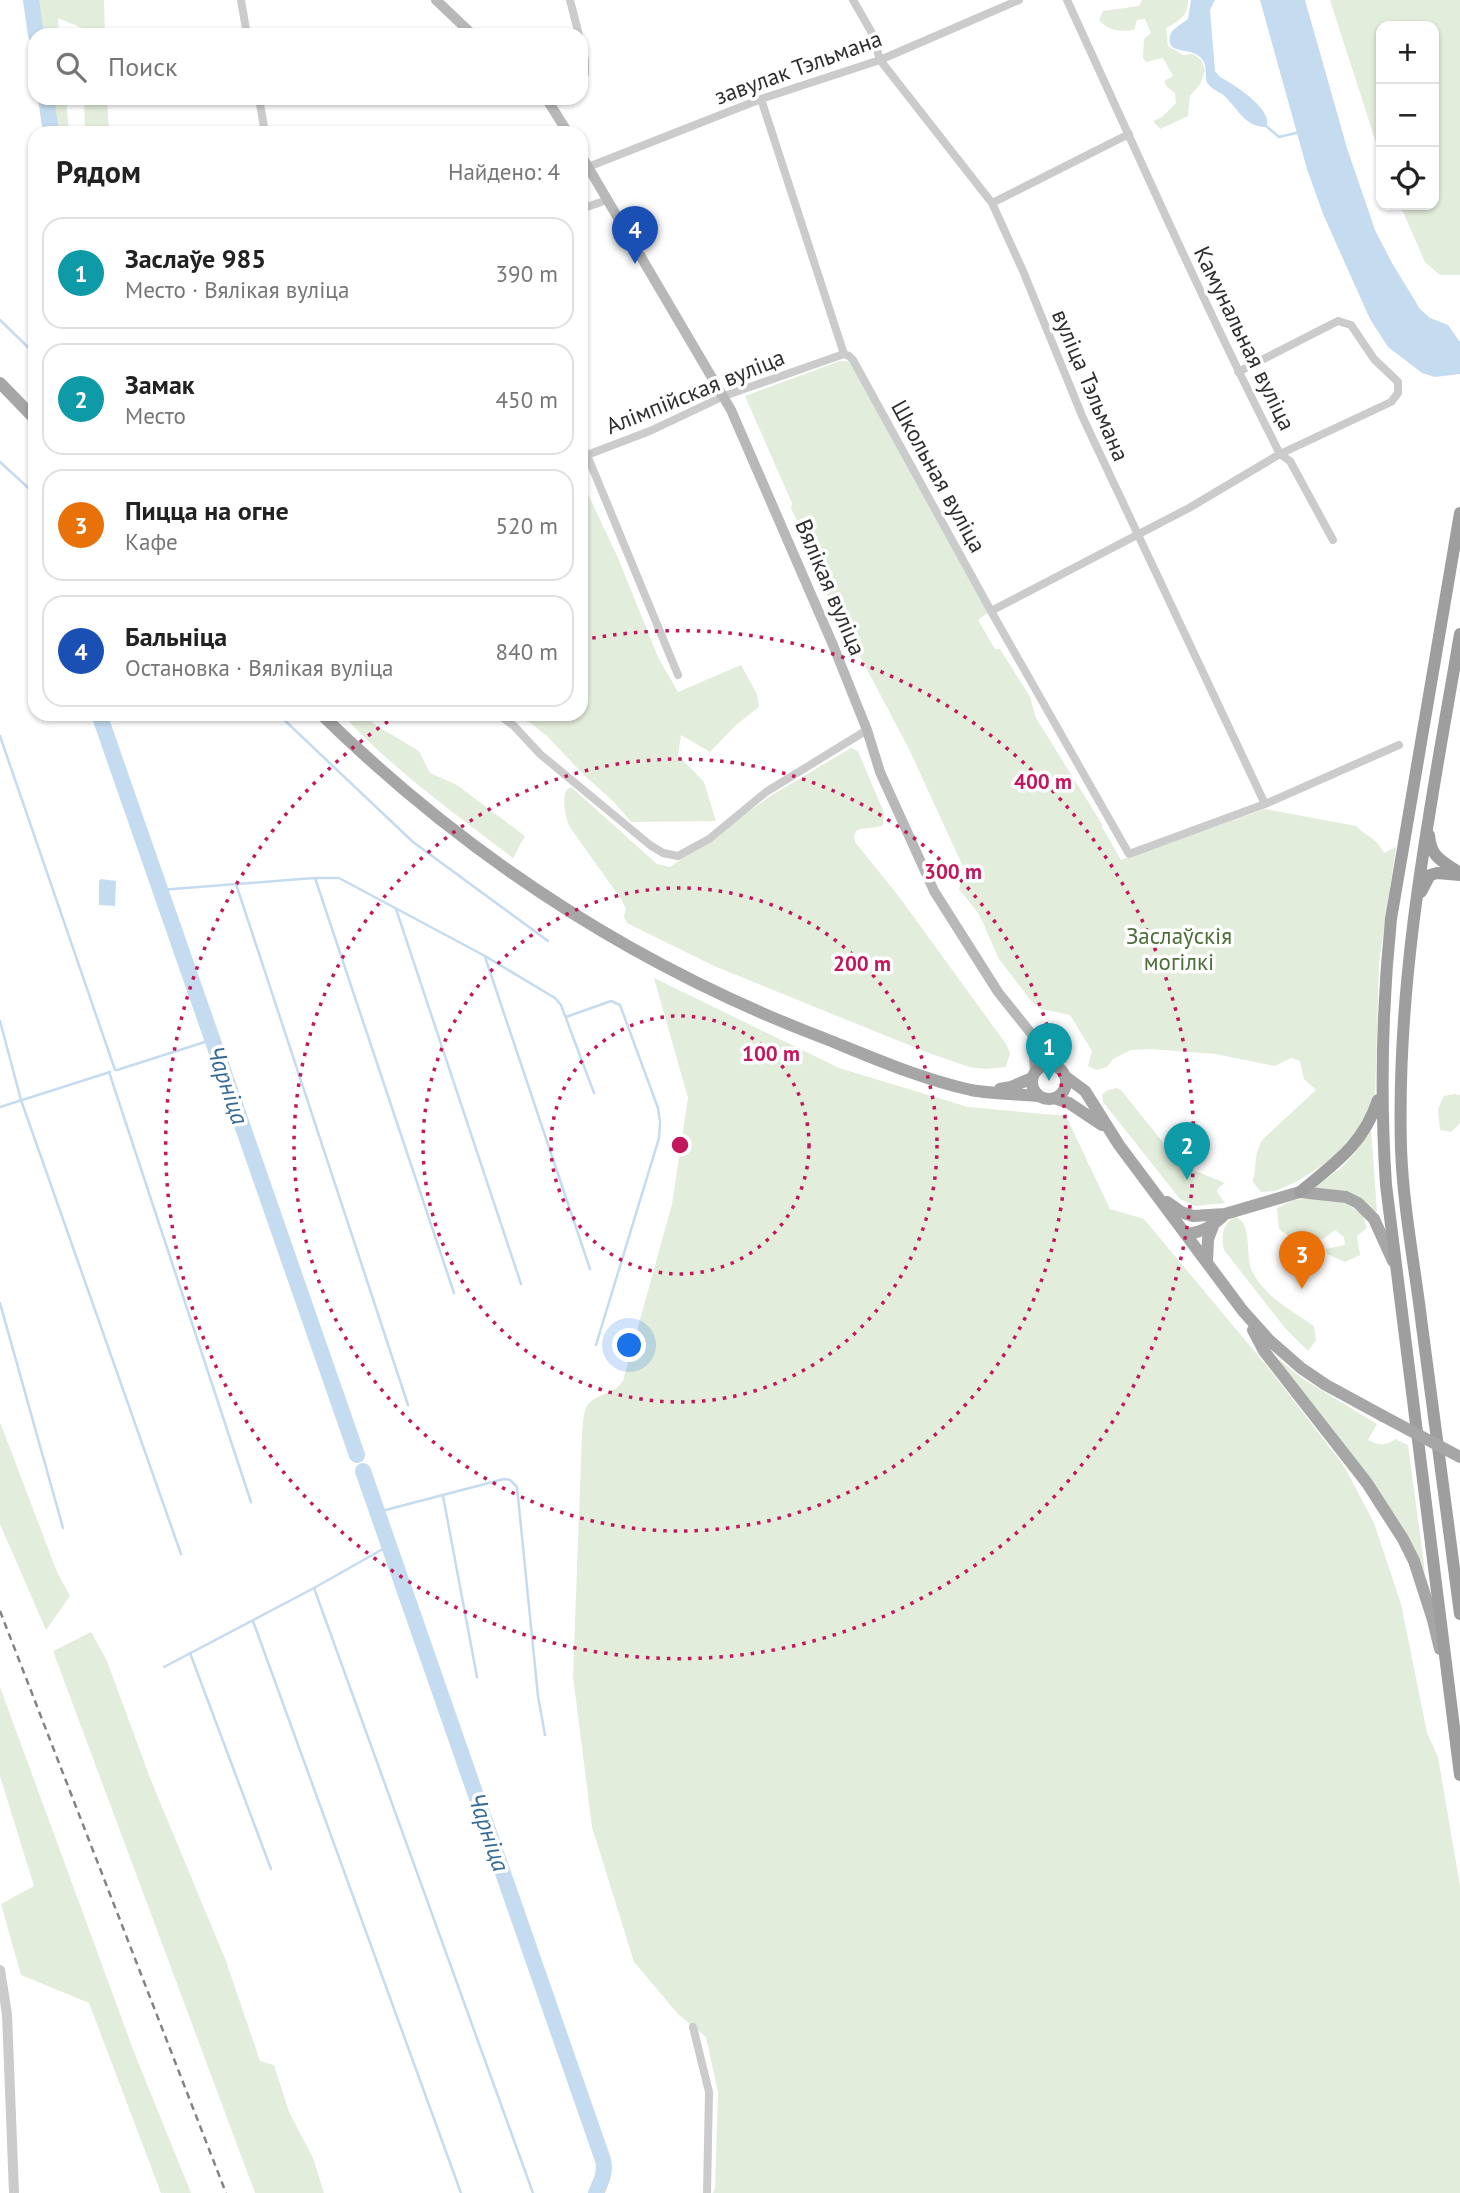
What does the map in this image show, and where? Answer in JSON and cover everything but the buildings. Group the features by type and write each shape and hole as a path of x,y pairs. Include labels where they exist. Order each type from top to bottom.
{"highway":[{"path":"1460,513 1391,919 1385,978 1381,1090 1386,1185 1460,1775"},
{"path":"1460,634 1413,912 1404,1018 1402,1160 1460,1614"},
{"path":"1428,821 1430,849 1460,874"},
{"path":"1413,912 1424,883 1430,875 1460,874"},
{"path":"1300,1192 1345,1157 1359,1140 1367,1128 1381,1090"}],"main road":[{"path":"436,0 466,28"},
{"path":"552,105 564,126"},
{"name":"Вялікая вуліца","path":"588,167 724,396 792,548 867,730 880,772 934,891 998,992 1062,1072"},
{"path":"0,383 28,412"},
{"path":"328,721 365,757 437,818 569,912 620,944 788,1025 913,1073 982,1091 1054,1098 1069,1103 1105,1127"},
{"path":"1034,1039 1033,1088 1040,1096"},
{"path":"982,1091 1011,1087 1045,1065 1062,1072 1085,1091 1105,1127 1243,1311 1277,1347 1326,1385 1460,1457"},
{"path":"1054,1098 1064,1090 1062,1072"},
{"path":"1159,1196 1181,1212 1193,1216 1225,1214 1300,1192 1346,1197 1358,1203 1374,1219 1396,1268"},
{"path":"1186,1234 1213,1226 1225,1214"},
{"path":"1186,1234 1193,1216"},
{"path":"1207,1262 1208,1239 1213,1226"},
{"path":"1243,1311 1264,1350 1367,1483 1403,1539 1433,1620 1448,1686"}],"street":[{"path":"241,0 246,28"},
{"path":"570,0 577,28"},
{"name":"вуліца Тэльмана","path":"853,0 872,33 880,60 992,203 1083,418 1265,804"},
{"name":"завулак Тэльмана","path":"588,167 761,99 880,60 1019,0"},
{"name":"Камунальная вуліца","path":"1067,0 1167,223 1238,372 1280,454 1290,461 1333,540"},
{"name":"Школьная вуліца","path":"761,99 844,354 853,360 875,398 991,611 1129,854 1265,804"},
{"path":"260,105 264,126"},
{"path":"992,203 1129,134"},
{"path":"588,207 607,200"},
{"path":"991,611 1189,508 1280,454 1391,402 1398,393 1398,382 1374,359 1351,325 1343,321 1338,321 1238,372"},
{"name":"Алімпійская вуліца","path":"588,455 650,431 724,396 844,354"},
{"name":"Алімпійская вуліца","path":"588,457 678,674"},
{"path":"507,721 541,754 650,845 663,853 678,856 709,839 766,792 867,730"},
{"path":"1265,804 1399,745"},
{"path":"0,1970 7,2014 14,2193"},
{"path":"692,2027 709,2092 707,2193"}],"green space":[{"path":"38,0 104,0 105,28 82,28 58,18 59,28 42,28"},
{"path":"1142,0 1188,0 1185,14 1166,28 1168,46 1183,55 1193,54 1201,60 1205,70 1201,83 1190,96 1188,116 1160,129 1153,121 1162,117 1176,103 1175,93 1164,81 1173,76 1163,58 1146,62 1143,58 1144,39 1151,33 1145,19 1137,20 1134,30 1125,31 1111,29 1099,20 1103,11 1139,6"},
{"path":"1330,0 1460,0 1460,275 1440,275 1425,262 1402,210 1439,210 1439,21 1376,21 1376,143"},
{"path":"52,105 67,105 68,126 55,126"},
{"path":"84,105 107,105 109,126 85,126"},
{"name":"Заслаўскія могілкі","path":"840,361 848,361 852,365 989,612 978,620 995,649 1000,649 1030,697 1036,718 1102,824 1121,860 1265,809 1356,826 1374,840 1384,853 1396,847 1379,963 1375,1099 1362,1130 1334,1158 1298,1181 1275,1191 1261,1192 1253,1182 1257,1152 1262,1140 1316,1090 1304,1079 1300,1061 1291,1058 1275,1066 1216,1054 1150,1049 1131,1050 1113,1059 1107,1067 1097,1070 1088,1066 1092,1051 1070,1015 1041,1009 1032,1002 999,959 979,914 959,889 965,871 909,749 854,645 839,610 835,612 827,595 830,590 791,508 792,503 745,396"},
{"path":"588,494 618,558 658,657 678,692 741,665 757,694 759,707 736,725 710,752 681,735 678,755 704,782 716,821 631,822 547,736 528,721 588,721"},
{"path":"349,721 371,721 419,751 430,773 457,785 525,836 513,858 403,772"},
{"path":"851,748 858,751 884,813 883,825 857,830 854,835 855,842 900,898 1006,1044 1010,1053 1006,1067 969,1067 926,1052 714,966 627,923 624,917 626,909 621,899 569,826 565,812 566,790 571,787 657,864 670,867 772,795"},
{"path":"654,978 839,1068 968,1107 1066,1116 1110,1209 1144,1219 1270,1370 1344,1466 1374,1523 1401,1604 1427,1733 1438,1757 1460,1886 1460,2193 713,2193 718,2092 706,2037 678,2014 634,1962 592,1827 573,1676 584,1416 590,1402 615,1389 623,1381 672,1204 688,1098"},
{"path":"1116,1088 1121,1090 1181,1165 1225,1183 1217,1192 1225,1203 1195,1206 1180,1199 1103,1102 1102,1095"},
{"path":"1460,1095 1460,1123 1451,1132 1440,1130 1438,1109 1444,1096"},
{"path":"1371,1128 1377,1211 1312,1189 1341,1168 1355,1153"},
{"path":"1315,1198 1344,1202 1363,1215 1367,1228 1357,1236 1360,1255 1345,1262 1327,1254 1326,1249 1345,1245 1344,1237 1335,1230 1323,1239 1295,1241 1279,1229 1277,1208 1294,1200"},
{"path":"1235,1217 1244,1225 1250,1265 1257,1280 1279,1302 1314,1326 1316,1340 1308,1351 1285,1328 1224,1250 1224,1231 1227,1223"},
{"path":"1278,1359 1303,1379 1377,1424 1368,1440 1382,1444 1395,1439 1408,1445 1425,1572"},
{"path":"0,1422 57,1572 70,1596 46,1630 0,1524"},
{"path":"91,1632 107,1661 150,1778 226,1961 260,2061 274,2065 289,2112 313,2158 324,2193 255,2193 53,1651"},
{"path":"0,1687 134,2052 191,2193 161,2193 89,2003 21,1975 1,1904 34,1886 0,1776"}],"water":[{"path":"1191,0 1215,0 1210,10 1215,71 1258,104 1267,118 1265,127 1251,123 1222,94 1210,86 1205,64 1198,55 1171,46 1171,33 1188,19"},
{"path":"1260,0 1305,0 1347,148 1375,230 1420,309 1430,318 1448,325 1460,342 1460,374 1435,377 1422,373 1388,347 1370,319 1323,214 1307,169"},
{"path":"101,879 116,881 115,906 99,905"}],"waterway":[{"name":"Чарніца","path":"31,0 35,28"},
{"name":"Чарніца","path":"47,105 50,126"},
{"path":"1266,126 1279,137 1300,132"},
{"path":"0,320 28,347"},
{"path":"0,462 28,488"},
{"name":"Чарніца","path":"101,721 357,1455"},
{"path":"285,721 413,842 548,941"},
{"path":"0,736 115,1070"},
{"path":"315,878 454,1293"},
{"path":"160,890 339,878 485,956 555,998 561,1005 594,1093"},
{"path":"236,884 408,1405"},
{"path":"396,909 521,1284"},
{"path":"485,957 590,1269"},
{"path":"566,1017 611,1001 620,1005 658,1108 660,1122 659,1138 596,1345"},
{"path":"0,1021 21,1100 181,1554"},
{"path":"117,1070 211,1040"},
{"path":"109,1072 251,1502"},
{"path":"0,1107 110,1072"},
{"path":"0,1303 63,1528"},
{"name":"Чарніца","path":"363,1471 603,2160 603,2173 596,2193"},
{"path":"378,1512 504,1479 510,1480 517,1487 538,1696 545,1735"},
{"path":"443,1496 477,1677"},
{"path":"164,1667 390,1545"},
{"path":"314,1588 533,2193"},
{"path":"253,1621 461,2193"},
{"path":"190,1653 271,1869"}],"railway":[{"path":"0,1611 226,2193"}],"place":[{"name":"Бальніца","path":"635,264"},
{"name":"Заслаўе 985","path":"1049,1081"},
{"name":"Замак","path":"1187,1180"},
{"name":"Пицца на огне","path":"1302,1289"}]}
